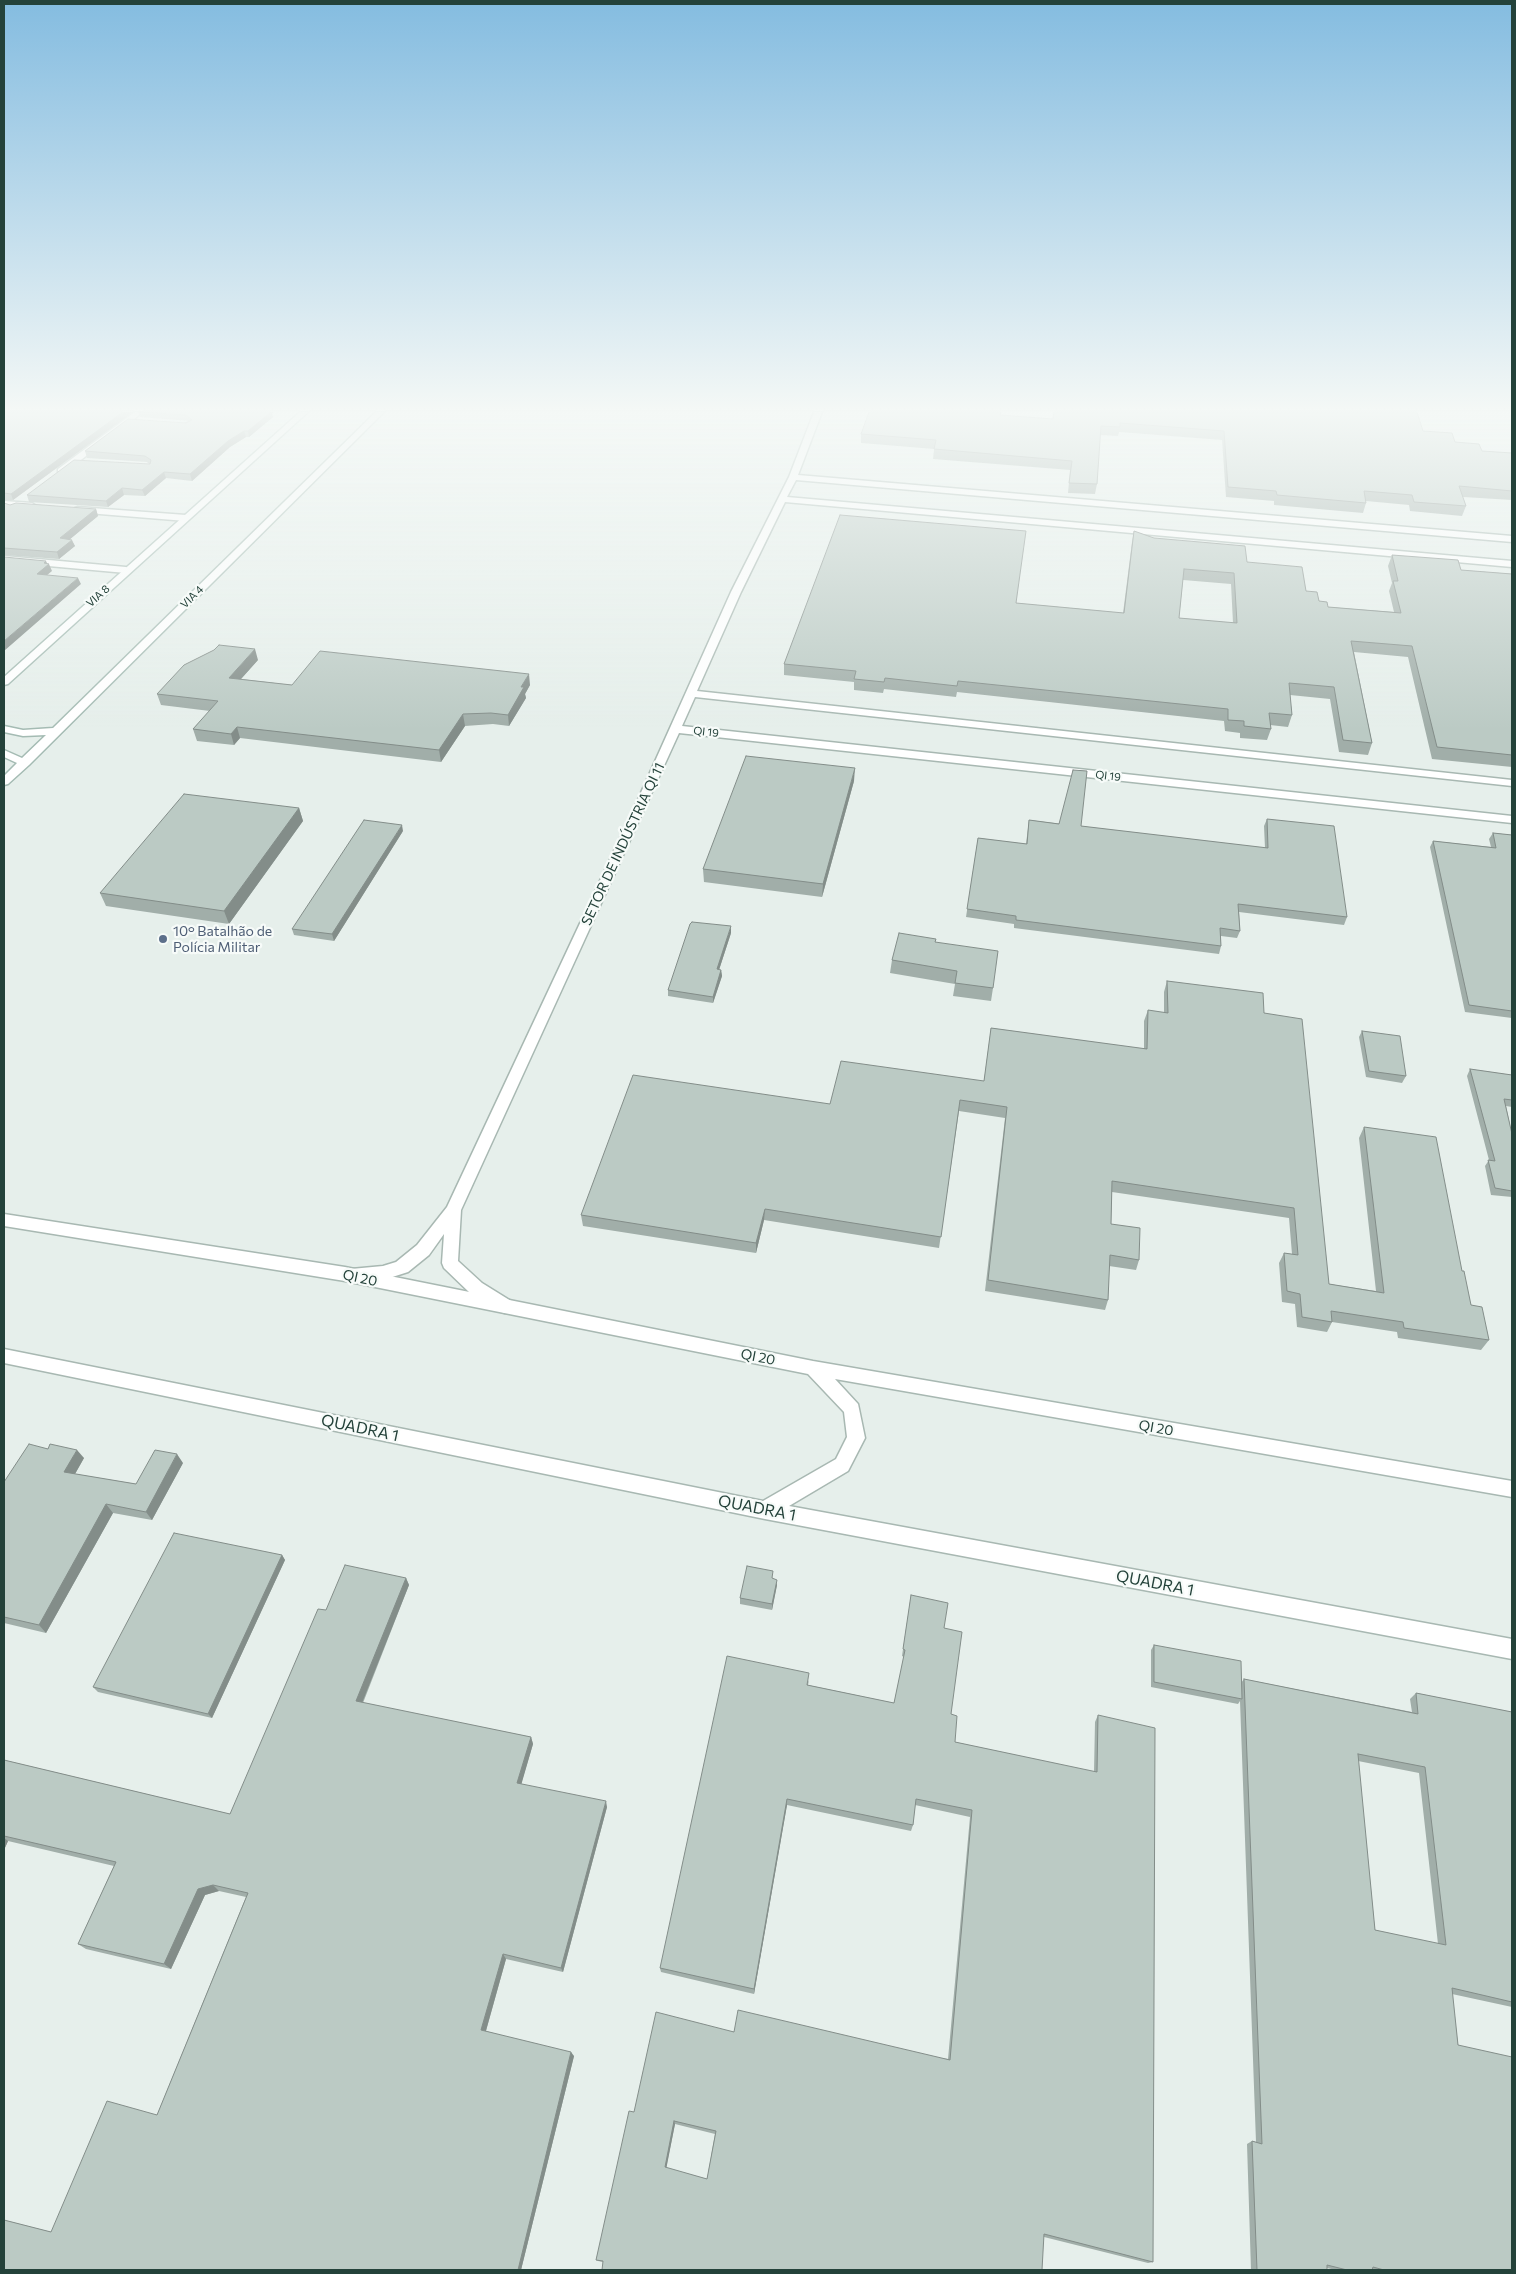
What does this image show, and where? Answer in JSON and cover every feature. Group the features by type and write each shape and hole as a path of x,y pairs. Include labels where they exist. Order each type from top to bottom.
{"street":[{"name":"VIA 8","path":"4,682 126,570 186,518"},
{"name":"VIA 4","path":"4,782 272,518"},
{"name":"SETOR DE INDÚSTRIA QI 11","path":"453,1210 641,806 690,693 772,518"},
{"path":"996,518 1512,564"},
{"path":"1278,518 1512,538"},
{"path":"4,559 126,570"},
{"path":"690,693 1512,783"},
{"path":"4,729 23,733 56,731"},
{"name":"QI 19","path":"675,729 1512,820"},
{"path":"4,753 24,763"},
{"path":"345,1274 383,1273 402,1266 423,1250 453,1210"},
{"path":"453,1210 450,1263 476,1288 505,1306"},
{"name":"QI 20","path":"4,1220 345,1274 813,1368 1512,1489"},
{"name":"QUADRA 1","path":"4,1356 765,1510 1512,1649"},
{"path":"765,1510 842,1465 856,1438 852,1409 813,1368"}],"building":[{"path":"4,518 85,518 60,538 72,540 57,552 4,548"},
{"path":"839,518 876,518 1026,531 1016,603 1124,613 1134,531 1154,538 1245,546 1247,562 1302,567 1306,591 1317,592 1319,601 1327,602 1328,607 1401,613 1393,581 1398,581 1392,555 1458,560 1461,570 1512,574 1512,755 1437,747 1412,646 1351,641 1372,743 1343,740 1334,687 1289,683 1292,715 1269,713 1271,729 1244,726 1244,721 1228,720 1228,709 958,681 957,686 885,678 884,682 854,679 856,671 784,664","holes":["1184,569 1234,573 1237,623 1179,618"]},
{"path":"4,557 46,561 44,563 49,564 37,574 78,578 4,641"},
{"path":"219,645 255,649 229,678 292,685 320,651 529,674 508,715 491,713 463,714 439,750 237,727 231,734 193,729 218,701 157,694 184,665 214,650"},
{"path":"746,756 855,768 823,884 703,869"},
{"path":"1073,770 1087,771 1081,826 1268,848 1267,819 1334,826 1347,917 1238,904 1240,931 1220,928 1221,946 1016,920 1016,916 967,909 978,838 1027,844 1029,820 1059,824"},
{"path":"184,794 299,808 224,911 100,893"},
{"path":"364,820 402,825 332,934 292,929"},
{"path":"1493,833 1512,835 1512,1011 1469,1005 1433,841 1496,848"},
{"path":"692,922 731,926 717,969 721,970 713,997 668,990"},
{"path":"899,933 936,939 935,942 998,951 993,988 955,983 957,971 892,960"},
{"path":"1167,981 1263,993 1264,1013 1302,1019 1329,1284 1384,1293 1364,1127 1436,1137 1462,1271 1464,1271 1471,1305 1482,1307 1489,1340 1404,1328 1403,1322 1331,1311 1332,1322 1302,1317 1300,1294 1287,1291 1284,1253 1298,1255 1294,1208 1112,1181 1111,1224 1140,1228 1139,1260 1110,1255 1108,1300 988,1280 1007,1107 960,1100 941,1237 765,1209 756,1243 581,1215 633,1075 830,1104 841,1061 984,1081 991,1028 1147,1049 1148,1010 1168,1013"},
{"path":"1362,1031 1400,1036 1406,1076 1369,1071"},
{"path":"1470,1069 1512,1075 1512,1100 1504,1099 1512,1134 1512,1191 1495,1188 1488,1160 1495,1161"},
{"path":"29,1444 48,1449 50,1444 77,1450 64,1472 136,1484 155,1450 177,1454 146,1512 106,1504 39,1625 4,1617 4,1482"},
{"path":"174,1533 282,1555 208,1714 93,1687"},
{"path":"345,1565 406,1578 356,1701 531,1737 517,1783 606,1801 561,1968 503,1954 481,2030 571,2052 518,2270 4,2270 4,2220 51,2232 107,2101 157,2115 248,1893 213,1885 198,1889 164,1964 78,1944 116,1862 4,1836 4,1760 230,1814 318,1609 326,1610"},
{"path":"747,1566 773,1571 772,1578 777,1580 772,1604 740,1598"},
{"path":"911,1595 948,1603 944,1628 962,1632 951,1714 957,1716 955,1742 1097,1772 1098,1715 1155,1728 1153,2262 1044,2234 1042,2270 602,2270 603,2261 596,2260 629,2111 634,2112 656,2012 734,2032 738,2010 950,2060 972,1810 916,1799 913,1825 787,1799 754,1989 660,1968 727,1656 809,1673 807,1685 894,1703 905,1650 903,1649","holes":["674,2121 716,2131 707,2179 665,2167"]},
{"path":"1154,1645 1241,1661 1242,1699 1154,1682"},
{"path":"1244,1679 1418,1714 1416,1693 1512,1712 1512,2002 1452,1988 1458,2045 1512,2057 1512,2270 1384,2270 1373,2267 1372,2270 1347,2270 1327,2265 1327,2270 1257,2270 1252,2141 1262,2144","holes":["1358,1754 1425,1767 1446,1945 1375,1930"]}],"place":[{"name":"10° Batalhão de Polícia Militar","path":"163,939"}]}
